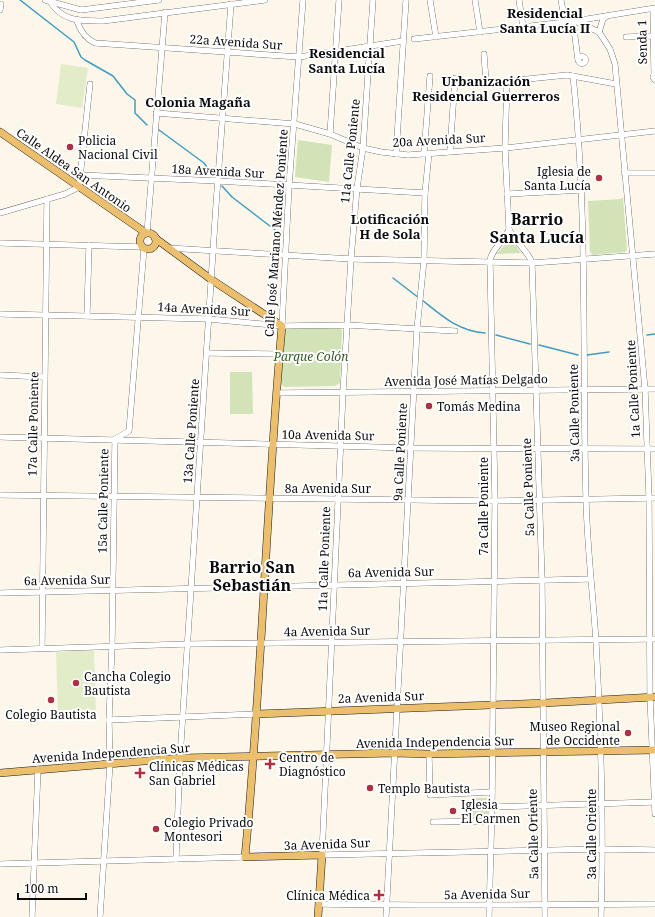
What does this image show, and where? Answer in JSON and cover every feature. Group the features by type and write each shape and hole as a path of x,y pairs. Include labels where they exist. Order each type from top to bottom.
{"main road":[{"name":"Calle Aldea San Antonio","path":"0,132 136,227 144,242 152,234 155,238"},
{"path":"144,242 156,243 155,238"},
{"path":"155,238 212,280 282,326"},
{"path":"144,242 168,248"},
{"name":"Calle José Mariano Méndez Poniente","path":"245,858 255,756 272,444 282,326"},
{"name":"2a Avenida Sur","path":"257,714 328,710 544,703 653,697"},
{"name":"Avenida Independencia Sur","path":"0,773 180,758 394,753 429,754 654,750"},
{"path":"318,917 322,855"},
{"name":"3a Avenida Sur","path":"245,858 322,855"}],"street":[{"path":"48,1 81,10 160,0"},
{"path":"48,1 68,17 77,21 103,21 265,0"},
{"name":"Calle José Mariano Méndez Poniente","path":"282,326 287,255 289,186 295,124 303,0"},
{"path":"330,134 340,0"},
{"name":"11a Calle Poniente","path":"322,855 343,392 351,259 357,188 363,148 373,0"},
{"path":"396,154 406,0"},
{"path":"430,0 436,37"},
{"path":"475,0 480,32"},
{"path":"519,0 523,27"},
{"path":"561,0 564,22"},
{"name":"13a Calle Poniente","path":"176,859 180,758 213,250 231,4"},
{"path":"414,39 574,21 654,8"},
{"name":"Senda 1","path":"654,8 653,36 655,76"},
{"name":"15a Calle Poniente","path":"100,917 110,764 108,720 112,646 115,439 129,431 144,242 165,12"},
{"path":"574,21 599,32 603,19 607,16"},
{"name":"22a Avenida Sur","path":"77,21 79,28 90,41 95,43 228,53 299,57 403,41"},
{"path":"574,21 578,60"},
{"name":"1a Calle Poniente","path":"599,32 615,59 624,173 645,389 647,449 652,498 652,640 655,814"},
{"path":"626,37 653,36"},
{"path":"484,54 486,81"},
{"name":"9a Calle Poniente","path":"386,917 417,329 424,260 426,153 430,76"},
{"path":"478,82 573,76 616,84"},
{"name":"3a Calle Poniente","path":"573,76 580,139 582,190 586,498 590,579 596,641 601,751"},
{"path":"450,151 455,78"},
{"path":"490,261 491,254 505,239 509,229 505,148 507,81"},
{"path":"0,213 65,194 79,187 90,84"},
{"name":"20a Avenida Sur","path":"156,113 295,124 330,134 363,148 396,154 505,148 655,131"},
{"path":"624,173 655,173"},
{"name":"18a Avenida Sur","path":"80,175 357,188 425,193"},
{"path":"507,194 582,190"},
{"name":"17a Calle Poniente","path":"42,648 47,199"},
{"path":"509,229 514,238 531,258 532,263"},
{"path":"0,243 89,245 144,242"},
{"path":"87,316 89,245"},
{"path":"168,248 351,259 532,263 655,254"},
{"name":"7a Calle Poniente","path":"489,917 492,821 493,581 495,501 490,261"},
{"name":"5a Calle Poniente","path":"532,263 542,580 544,703 543,751"},
{"name":"14a Avenida Sur","path":"0,314 209,319 282,326 347,325 455,331"},
{"path":"207,353 279,354"},
{"path":"0,374 44,377"},
{"name":"Avenida José Matías Delgado","path":"277,393 655,389"},
{"name":"10a Avenida Sur","path":"0,437 411,448 538,450 655,449"},
{"name":"8a Avenida Sur","path":"0,495 495,501 586,498 652,498"},
{"name":"6a Avenida Sur","path":"0,593 403,582 590,579"},
{"name":"4a Avenida Sur","path":"0,650 188,644 493,640 652,640"},
{"name":"2a Avenida Sur","path":"108,720 257,714"},
{"name":"5a Calle Oriente","path":"543,751 545,917"},
{"name":"3a Calle Oriente","path":"601,751 603,849 601,917"},
{"path":"429,754 430,795 492,792"},
{"path":"32,917 38,769"},
{"path":"492,807 544,804 655,802"},
{"path":"433,822 492,821"},
{"name":"3a Avenida Sur","path":"322,855 603,849 655,850"},
{"name":"3a Avenida Sur","path":"0,864 104,860 245,858"},
{"name":"5a Avenida Sur","path":"319,904 490,906 545,904 655,904"}],"green space":[{"path":"61,64 88,68 82,108 56,104"},
{"path":"298,140 332,145 329,182 295,177"},
{"path":"623,197 627,250 625,252 593,255 590,252 588,201 621,199"},
{"path":"511,239 521,253 496,254"},
{"name":"Parque Colón","path":"340,327 342,331 340,383 335,386 284,387 279,381 283,328"},
{"path":"230,372 252,372 253,414 230,414"},
{"name":"Cancha Colegio Bautista","path":"94,650 96,715 58,716 56,652"},
{"path":"472,798 487,798 488,805 472,805"},
{"path":"472,810 488,810 488,817 472,818"}],"waterway":[{"path":"20,0 74,42 81,57 113,76 127,94 135,100 135,113 147,125"},
{"path":"159,130 204,163 211,173"},
{"path":"222,186 232,197 279,233"},
{"path":"393,278 419,298"},
{"path":"422,300 458,326 475,332 485,333"},
{"path":"647,335 655,334"},
{"path":"496,335 530,344"},
{"path":"539,345 578,355"},
{"path":"587,355 609,352"}],"place":[{"name":"Policia Nacional Civil","path":"70,147"},
{"name":"Iglesia de Santa Lucía","path":"599,178"},
{"name":"Tomás Medina","path":"429,406"},
{"name":"Cancha Colegio Bautista","path":"76,683"},
{"name":"Colegio Bautista","path":"51,700"},
{"name":"Museo Regional de Occidente","path":"628,733"},
{"name":"Centro de Diagnóstico","path":"270,764"},
{"name":"Clínicas Médicas San Gabriel","path":"140,773"},
{"name":"Templo Bautista","path":"370,788"},
{"name":"Iglesia El Carmen","path":"453,811"},
{"name":"Colegio Privado Montesori","path":"156,829"},
{"name":"Clínica Médica","path":"379,895"}],"district":[{"name":"Residencial Santa Lucía II","path":"545,20"},
{"name":"Residencial Santa Lucía","path":"347,60"},
{"name":"Urbanización Residencial Guerreros","path":"486,88"},
{"name":"Colonia Magaña","path":"198,102"},
{"name":"Lotificación H de Sola","path":"390,226"},
{"name":"Barrio Santa Lucía","path":"537,228"},
{"name":"Barrio San Sebastián","path":"252,576"}]}
